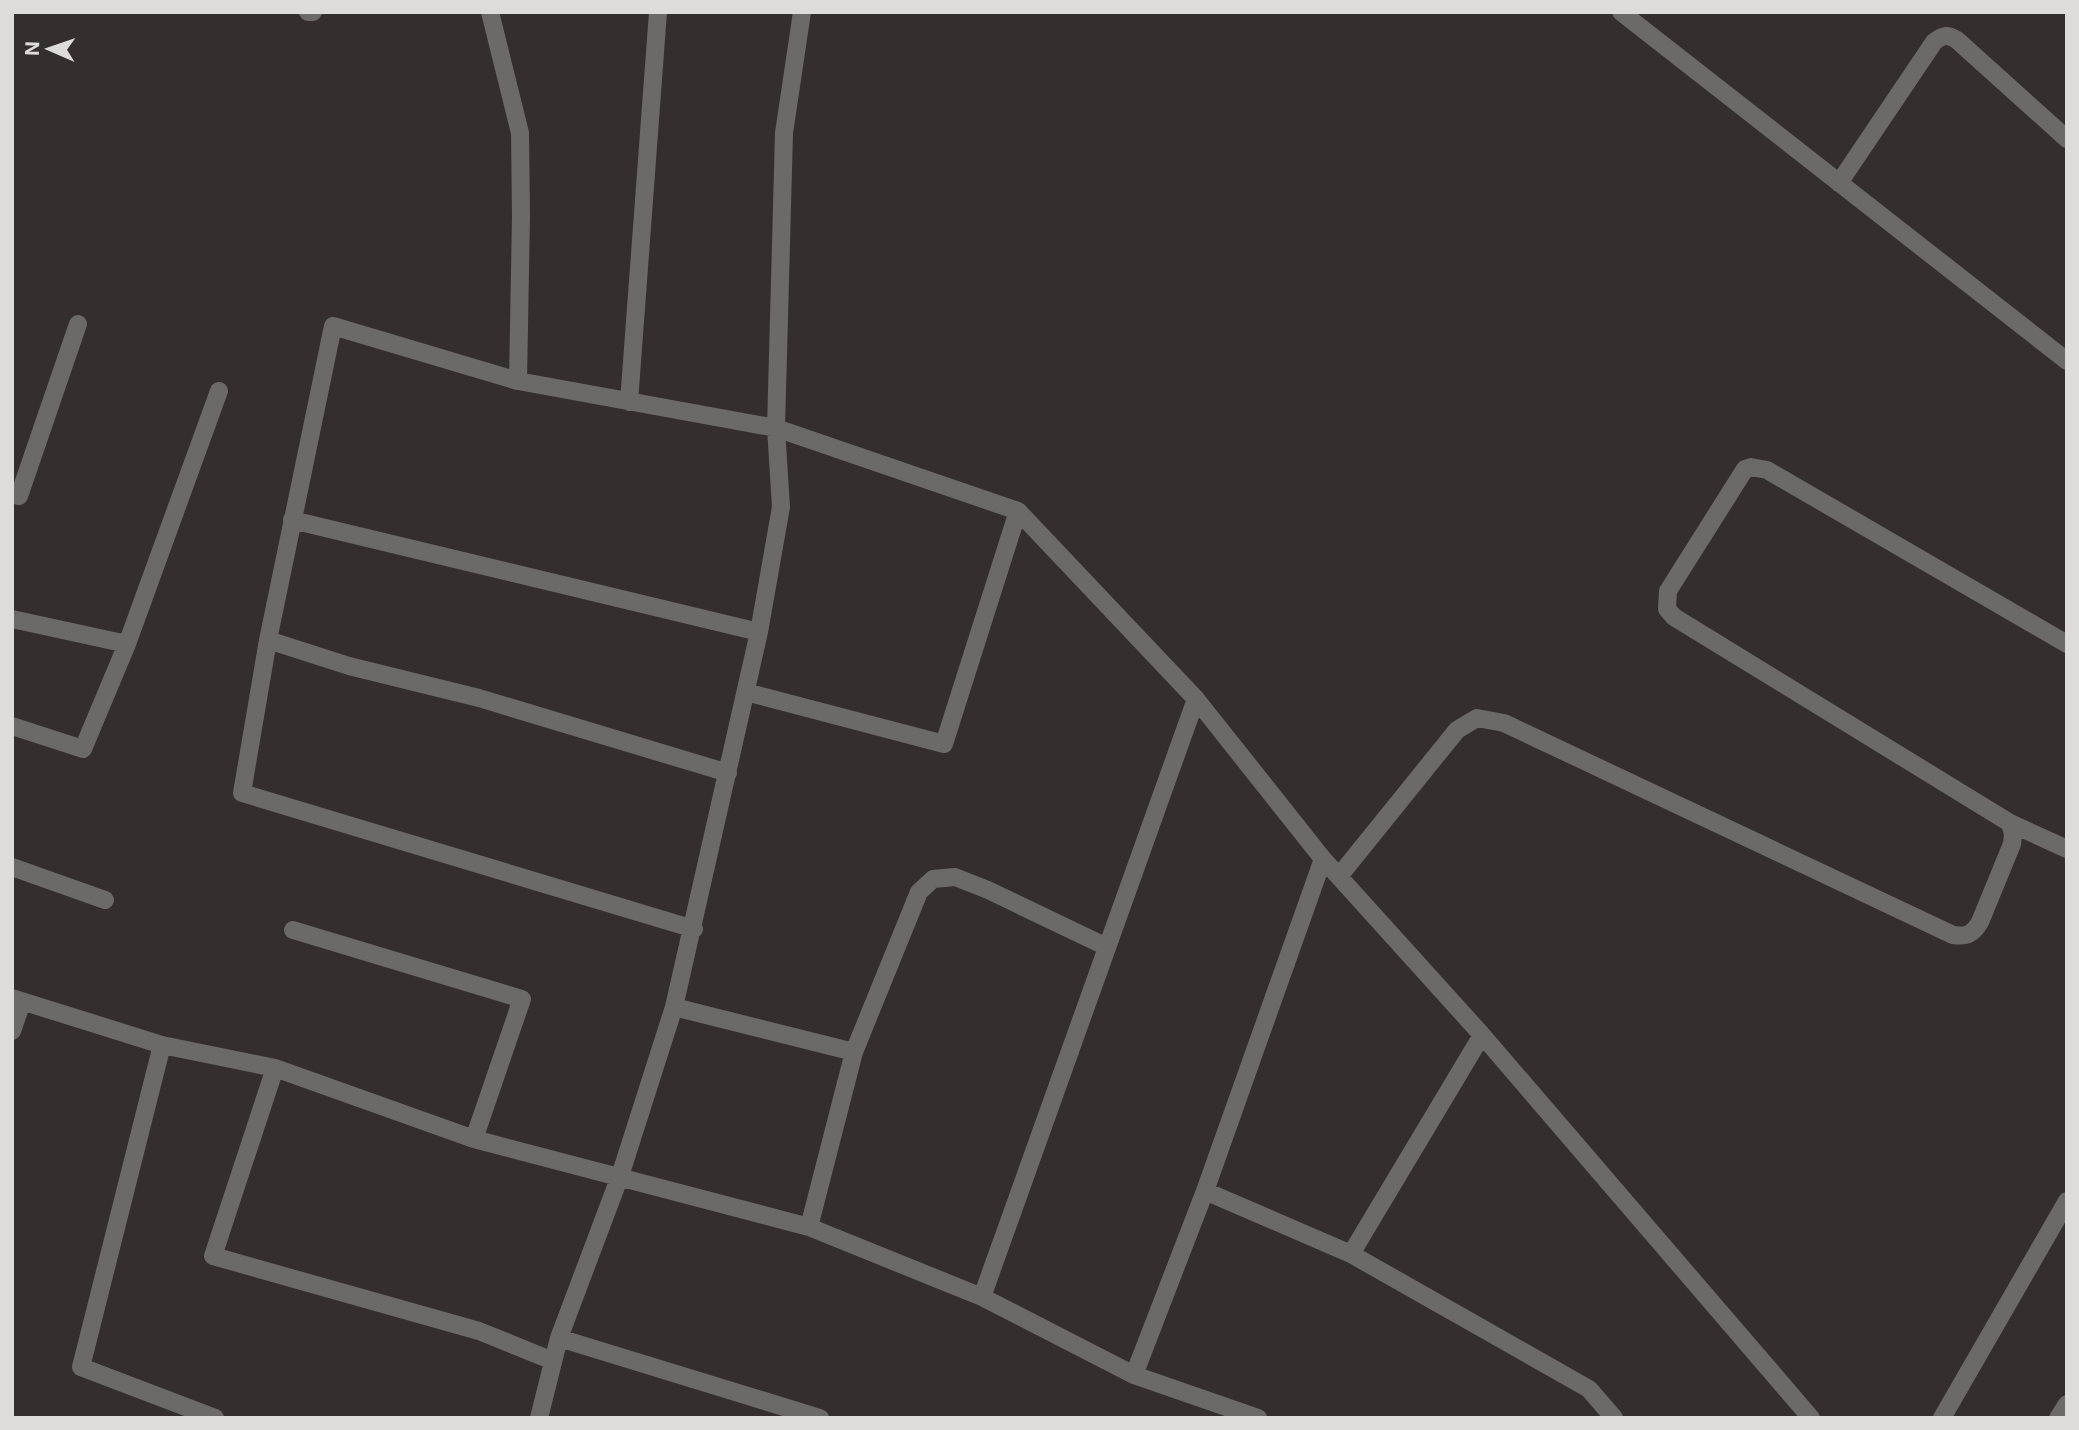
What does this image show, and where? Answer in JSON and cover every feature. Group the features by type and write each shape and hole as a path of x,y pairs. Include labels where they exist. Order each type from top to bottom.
{"street":[{"path":"490,12 520,133 522,216 518,382"},
{"path":"629,402 658,12"},
{"path":"539,1418 559,1338 620,1176 674,1007 694,929 759,632 781,507 776,428 784,134 802,12"},
{"path":"1631,16 2067,361"},
{"path":"1839,183 1934,42 1941,36 1948,35 1957,40 2067,139"},
{"path":"12,494 19,496 78,324"},
{"path":"694,929 242,793 268,640 333,326 518,382 776,428 1018,510 1196,699 1323,859 1482,1035 1811,1418"},
{"path":"12,726 83,749 127,644 219,391"},
{"path":"2067,643 1759,467 1745,469 1668,592 1667,609 1674,617 2010,823 2067,849"},
{"path":"746,692 943,744 1018,510"},
{"path":"292,520 759,632"},
{"path":"12,619 127,644"},
{"path":"268,640 349,666 479,698 728,773"},
{"path":"982,1297 1196,699"},
{"path":"1340,875 1458,730 1477,718 1504,723 1953,935 1965,937 1974,932 1980,922 2012,844 2010,823"},
{"path":"1134,1375 1205,1191 1323,859"},
{"path":"12,867 105,900"},
{"path":"809,1227 853,1052 919,892 933,879 955,877 1107,947"},
{"path":"293,930 522,999 474,1139"},
{"path":"12,1031 17,1000 162,1045 275,1068 474,1139 809,1227 982,1297 1134,1375 1258,1418"},
{"path":"674,1007 853,1052"},
{"path":"1351,1254 1482,1035"},
{"path":"162,1045 81,1367 215,1418"},
{"path":"275,1068 214,1256 479,1331 553,1361"},
{"path":"1205,1191 1351,1254 1589,1389 1614,1418"},
{"path":"1942,1418 2067,1200"},
{"path":"559,1338 820,1418"},
{"path":"2058,1418 2067,1404"}]}
